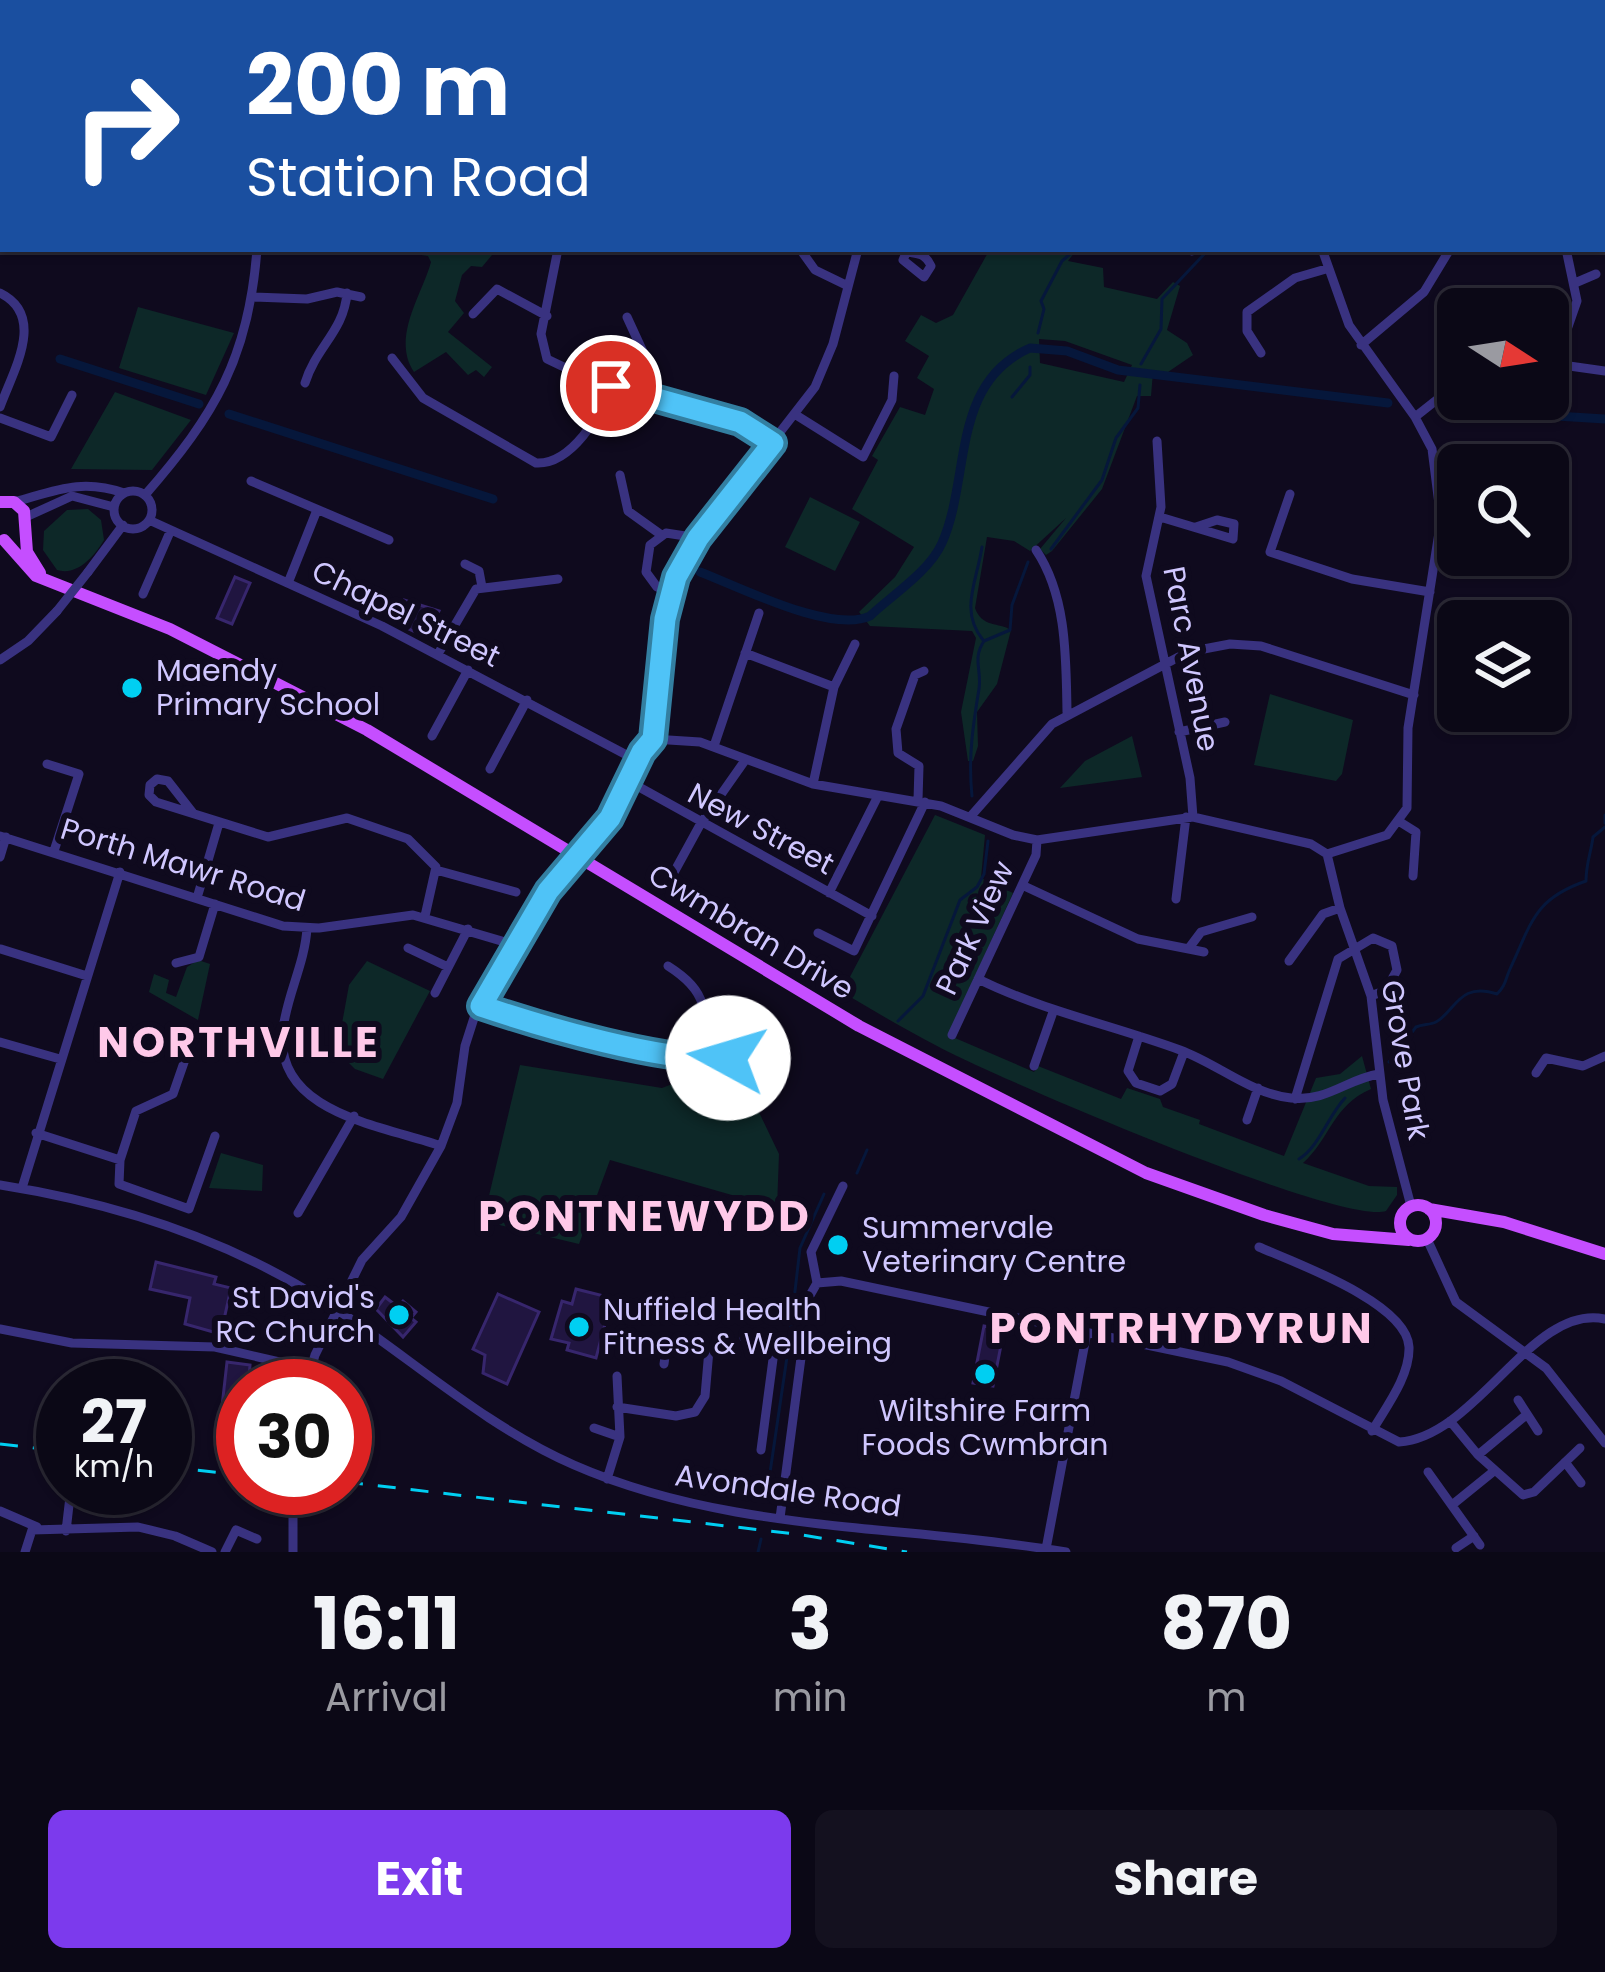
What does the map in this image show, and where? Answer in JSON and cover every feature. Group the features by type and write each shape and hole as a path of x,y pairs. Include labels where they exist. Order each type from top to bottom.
{"main road":[{"path":"7,502 26,523 32,561 55,585"},
{"name":"Cwmbran Drive","path":"2,540 16,538 26,523"},
{"name":"Cwmbran Drive","path":"2,540 31,572 170,629 367,730 859,1026 1146,1173 1333,1234 1409,1240"},
{"path":"1378,1237 1406,1212 1430,1209 1605,1254"},
{"path":"1430,1209 1435,1217 1430,1235"},
{"path":"1406,1212 1401,1230 1409,1240 1469,1216"}],"street":[{"path":"145,494 185,448 228,382 254,297 257,252"},
{"path":"558,252 541,347 547,359 560,369 611,386 740,422 773,443"},
{"path":"802,252 815,270 846,285"},
{"path":"315,1359 362,1260 401,1217 442,1146 457,1103 467,1036 481,1006 515,945 591,841 653,739 670,593 698,538 796,415 824,369 843,326 846,285 857,252"},
{"path":"653,739 713,746 813,784 921,801 1036,840 1190,817 1311,844 1327,854 1387,835 1400,822 1409,796 1406,754 1441,520 1440,493 1432,449 1415,417 1361,345 1323,252"},
{"path":"1361,345 1424,292 1448,252"},
{"path":"1567,252 1577,301 1569,320"},
{"path":"1261,353 1247,331 1247,312 1295,278 1326,269"},
{"path":"1575,283 1596,274"},
{"path":"473,314 497,289 547,316"},
{"path":"254,297 307,299 347,292 361,296"},
{"path":"305,383 317,350 340,327 347,292"},
{"path":"0,293 17,304 26,329 0,407"},
{"path":"627,317 644,354 637,394"},
{"path":"392,358 423,398 536,463 555,460 597,419 611,386"},
{"path":"1569,366 1605,371"},
{"path":"796,415 863,457 892,400 894,376"},
{"path":"0,418 51,437 73,395"},
{"path":"1415,417 1437,400"},
{"name":"Parc Avenue","path":"1157,441 1160,517 1146,559 1146,576 1179,732 1190,817 1176,899"},
{"path":"620,476 628,511 660,534 698,538"},
{"path":"250,481 389,541"},
{"path":"7,502 68,484 104,485 145,494"},
{"path":"123,525 114,507 124,493"},
{"path":"123,525 137,528 149,520 151,504 145,494"},
{"path":"1291,494 1270,552 1352,579 1430,592"},
{"name":"Cwmbran Drive","path":"26,523 72,496 114,507"},
{"path":"288,583 317,510"},
{"path":"1160,517 1196,527"},
{"name":"Chapel Street","path":"149,520 438,654 638,761"},
{"path":"0,660 28,641 57,611 123,525"},
{"path":"143,593 170,532"},
{"path":"660,534 650,544 644,567 653,583 670,593"},
{"path":"1036,550 1052,574 1059,603 1067,712"},
{"path":"465,564 478,571 482,586"},
{"path":"438,654 470,596 482,586 558,578"},
{"path":"713,746 759,614"},
{"path":"813,784 834,687 855,644"},
{"path":"971,816 1048,727 1067,712 1209,646 1261,646 1414,695"},
{"path":"745,653 834,687"},
{"path":"432,736 468,670"},
{"path":"818,933 854,951 921,801 920,766 898,753 895,739 915,675 924,671"},
{"path":"490,769 526,700"},
{"path":"1179,732 1225,722"},
{"path":"734,920 673,884 673,872 700,823 746,759"},
{"path":"47,764 79,774 54,851"},
{"path":"193,813 166,779 150,784 154,800 219,823 268,837 347,818 408,839 436,869 516,892"},
{"name":"New Street","path":"630,782 872,916"},
{"path":"830,893 878,796"},
{"path":"1400,822 1416,832 1413,876"},
{"path":"196,898 219,823"},
{"path":"0,857 3,837"},
{"name":"Porth Mawr Road","path":"3,837 283,926 307,928 424,916"},
{"name":"Park View","path":"952,1035 1036,855 1036,840"},
{"name":"Grove Park","path":"1327,854 1340,908 1372,996 1378,1074 1406,1212"},
{"path":"436,869 424,916 515,945"},
{"path":"22,1188 120,872"},
{"path":"1022,885 1138,939 1204,952"},
{"path":"176,963 199,957 215,904"},
{"path":"1289,962 1322,914 1340,908"},
{"path":"1189,948 1201,932 1252,917"},
{"path":"307,928 283,1028 286,1059 306,1094 442,1146"},
{"path":"435,993 468,929"},
{"path":"1295,1099 1338,958 1381,939 1396,956 1393,982 1372,996"},
{"path":"408,948 448,967"},
{"path":"1,949 87,976"},
{"path":"668,966 701,994 700,1058"},
{"path":"978,979 1053,1012 1184,1052 1258,1088 1295,1099 1316,1099 1341,1091 1356,1078 1378,1074"},
{"path":"481,1006 556,1030 700,1058 728,1058"},
{"path":"1034,1066 1053,1012"},
{"path":"1139,1036 1128,1071 1136,1083 1160,1091 1172,1084 1184,1052"},
{"path":"0,1042 60,1059"},
{"path":"189,1048 173,1094 135,1113 117,1183 190,1209 215,1136"},
{"path":"1536,1072 1546,1058 1583,1066 1605,1056"},
{"path":"1247,1120 1258,1088"},
{"path":"298,1213 354,1116"},
{"path":"36,1133 120,1160"},
{"name":"Avondale Road","path":"0,1185 128,1213 264,1267 339,1311 482,1417 536,1448 608,1479 690,1506 1066,1552"},
{"path":"780,1518 809,1297 817,1283 811,1252 843,1186"},
{"path":"1430,1235 1456,1302 1528,1351 1605,1443"},
{"path":"1259,1247 1393,1314 1410,1343 1406,1372 1372,1431"},
{"path":"817,1283 842,1281 1214,1358 1281,1382 1399,1442 1416,1441 1450,1421 1528,1351 1568,1323 1605,1319"},
{"path":"0,1329 53,1342 215,1347 267,1359"},
{"path":"1046,1549 1087,1332"},
{"path":"744,1338 802,1349"},
{"path":"616,1407 676,1416 695,1412 705,1396 709,1350 668,1342 664,1364"},
{"path":"761,1450 775,1344"},
{"path":"608,1479 620,1437 617,1376"},
{"path":"1518,1400 1538,1431"},
{"path":"1478,1456 1525,1416"},
{"path":"1450,1421 1478,1456 1519,1493 1528,1494 1580,1448"},
{"path":"594,1428 620,1437"},
{"path":"1564,1462 1581,1483"},
{"path":"1452,1505 1494,1471"},
{"path":"1429,1472 1477,1540 1456,1548"},
{"path":"0,1511 37,1527 66,1531 157,1530 212,1552"},
{"path":"66,1531 68,1515"},
{"path":"293,1515 293,1552"},
{"path":"25,1552 37,1527"},
{"path":"225,1552 236,1530 257,1539"}],"green space":[{"path":"401,252 494,252 482,267 471,266 462,275 455,301 464,313 448,332 492,367 484,377 476,370 468,375 446,352 414,372 408,359 407,331 431,262 428,256"},
{"path":"988,252 1075,252 1068,261 1103,268 1104,287 1157,299 1173,282 1180,286 1167,330 1187,343 1193,355 1168,372 1153,372 1151,396 1137,396 1102,489 1052,551 1046,555 1040,549 1066,518 1030,551 1014,541 987,537 975,608 986,622 1011,630 997,684 977,712 978,746 973,761 968,761 961,712 976,638 972,631 870,626 859,612 895,577 914,547 852,509 878,460 872,456 900,407 925,415 934,389 917,378 929,356 905,341 921,315 936,323 953,315","holes":["1039,339 1065,341 1132,365 1124,382 1040,363"]},
{"path":"138,307 234,333 206,395 119,368"},
{"path":"115,392 191,420 152,470 71,469"},
{"path":"810,497 860,522 835,571 785,547"},
{"path":"88,509 101,520 104,540 78,568 57,570 43,550 44,531 67,510"},
{"path":"1270,694 1353,720 1342,774 1336,781 1254,765"},
{"path":"1132,736 1142,777 1060,788 1085,761"},
{"path":"935,815 985,835 981,878 1013,893 948,1035 1034,1072 1038,1066 1121,1099 1127,1088 1160,1099 1163,1107 1200,1120 1199,1124 1284,1156 1316,1078 1340,1074 1362,1056 1371,1089 1348,1104 1303,1163 1369,1186 1397,1187 1386,1211 1356,1210 1305,1196 1167,1146 973,1064 842,992"},
{"path":"198,960 210,964 198,1020 149,992 154,974 169,980 166,993 176,997 187,967"},
{"path":"367,961 430,991 383,1079 355,1069 337,1051 349,985"},
{"path":"734,1060 779,1154 777,1208 610,1160 579,1244 483,1221 520,1065 662,1088"},
{"path":"221,1153 263,1165 262,1191 209,1188"}],"building":[{"path":"235,577 250,583 232,624 217,618"},
{"path":"404,600 439,611 426,637 394,622"},
{"path":"156,1262 216,1277 214,1284 231,1288 223,1324 233,1327 231,1337 185,1324 190,1298 150,1289"},
{"name":"Nuffield Health Fitness & Wellbeing","path":"576,1289 612,1298 596,1358 567,1350 569,1343 551,1339 562,1301 572,1304"},
{"path":"498,1294 539,1312 507,1384 483,1373 485,1355 473,1349"},
{"name":"St David's RC Church","path":"385,1297 398,1307 403,1301 416,1312 411,1318 416,1322 403,1337 376,1309"},
{"path":"984,1326 1004,1330 993,1386 973,1383"}],"waterway":[{"path":"1038,333 1044,309 1041,301 1062,261 1072,252"},
{"path":"1141,364 1161,329 1162,299 1206,252"},
{"path":"700,572 810,614 853,620 870,616 936,554 951,517 975,408 1004,364 1030,348 1067,351 1118,370 1388,403"},
{"path":"60,359 199,404"},
{"path":"1012,397 1030,375 1030,367"},
{"path":"1051,549 1102,480 1116,438 1138,408 1140,385"},
{"path":"229,414 493,499"},
{"path":"1569,417 1605,419"},
{"path":"982,547 971,607 983,640"},
{"path":"972,796 979,653 984,641 1010,630 1012,605 1028,562"},
{"path":"1605,815 1605,823"},
{"path":"1389,1062 1416,1027 1436,1022 1459,999 1474,991 1497,994 1537,914 1555,896 1586,881 1593,837 1605,827"},
{"path":"898,1021 923,996 960,900 977,887 984,874 988,841"},
{"path":"1299,1159 1345,1098"},
{"path":"857,1173 867,1150"},
{"path":"790,1334 800,1248 824,1194"},
{"path":"767,1493 787,1357"},
{"path":"758,1552 761,1539"}],"railway":[{"path":"0,1444 36,1448"},
{"path":"192,1470 216,1472"},
{"path":"372,1485 796,1534 907,1552"}],"place":[{"name":"Maendy Primary School","path":"132,688"},
{"name":"Summervale Veterinary Centre","path":"838,1245"},
{"name":"St David's RC Church","path":"399,1315"},
{"name":"Nuffield Health Fitness & Wellbeing","path":"579,1327"},
{"name":"Wiltshire Farm Foods Cwmbran","path":"985,1374"}],"district":[{"name":"NORTHVILLE","path":"239,1042"},
{"name":"PONTNEWYDD","path":"645,1216"},
{"name":"PONTRHYDYRUN","path":"1182,1328"}],"route":[{"path":"611,386 740,422 773,443 698,538 676,577 665,619 653,739 610,818 548,891 481,1006 556,1030 700,1058 728,1058"}]}
